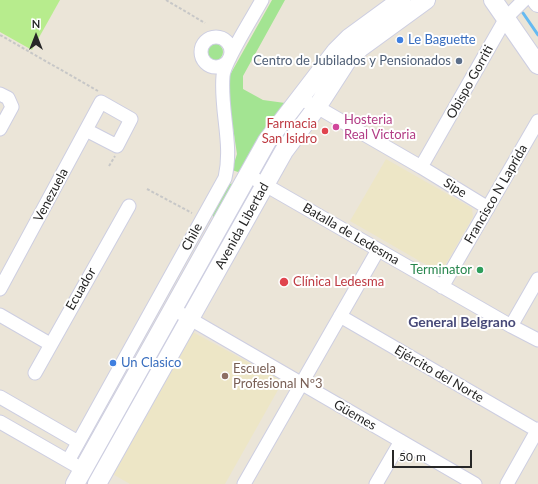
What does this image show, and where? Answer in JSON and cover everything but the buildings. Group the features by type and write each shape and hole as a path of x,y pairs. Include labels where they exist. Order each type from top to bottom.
{"main road":[{"name":"Avenida Libertad","path":"75,472 173,309 267,141 336,51 349,38 401,0"},
{"name":"Avenida Libertad","path":"101,483 190,319 284,151 317,107 348,60 360,48 426,0"},
{"path":"493,0 538,65"}],"street":[{"name":"Chile","path":"75,472 78,442 225,178 228,163 222,75 262,0"},
{"name":"Obispo Gorriti","path":"421,167 506,18 524,0"},
{"path":"0,94 8,98 12,106 0,128"},
{"path":"86,130 117,146 131,119 101,97"},
{"name":"Venezuela","path":"0,289 86,130 101,97"},
{"name":"Sipe","path":"299,98 421,167 488,208"},
{"name":"Francisco N Laprida","path":"442,287 538,121"},
{"name":"Batalla de Ledesma","path":"248,174 442,287 538,340"},
{"name":"Ecuador","path":"35,373 129,206"},
{"path":"244,484 378,250"},
{"path":"511,326 538,279"},
{"name":"Güemes","path":"173,309 476,484"},
{"path":"0,315 50,344"},
{"name":"Ejército del Norte","path":"340,316 538,430"},
{"path":"0,397 78,442"},
{"path":"0,422 75,472 101,483"},
{"path":"508,484 538,430"},
{"path":"376,484 401,441"}],"path":[{"path":"166,0 205,23"},
{"path":"0,36 101,97"},
{"path":"109,166 118,152"},
{"path":"147,189 202,219"}],"shaded area":[{"path":"386,159 472,208 473,217 443,269 437,271 350,221"},
{"path":"189,330 283,381 225,484 130,484 109,472"}],"green space":[{"path":"0,0 60,0 32,50 0,32"},
{"path":"272,0 285,0 243,76 243,89 263,100 285,103 247,170 238,172 232,170 237,154 226,82"},
{"path":"214,43 220,46 223,52 220,58 214,61 208,58 205,52 208,46"},
{"path":"237,182 215,224 212,213 227,185"}],"waterway":[{"path":"523,13 538,35"}],"place":[{"name":"Le Baguette","path":"400,40"},
{"name":"Centro de Jubilados y Pensionados","path":"459,61"},
{"name":"Hosteria Real Victoria","path":"336,127"},
{"name":"Farmacia San Isidro","path":"325,131"},
{"name":"Terminator","path":"480,270"},
{"name":"Clínica Ledesma","path":"284,282"},
{"name":"Un Clasico","path":"113,363"},
{"name":"Escuela Profesional Nº3","path":"225,376"}],"district":[{"name":"General Belgrano","path":"462,322"}]}
